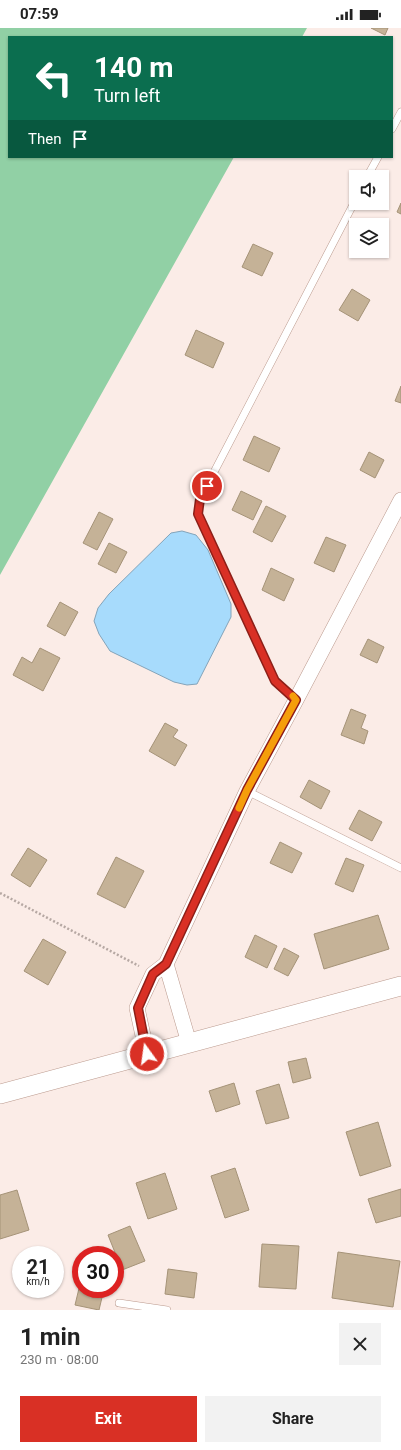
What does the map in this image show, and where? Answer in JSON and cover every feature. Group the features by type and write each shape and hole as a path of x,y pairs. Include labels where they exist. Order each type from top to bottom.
{"street":[{"path":"147,1054 138,1008 153,974 166,964 247,790 401,500"},
{"path":"166,964 189,1043"},
{"path":"0,1094 401,986"}],"lane":[{"path":"393,127 401,112"},
{"path":"371,170 377,158"},
{"path":"296,700 275,681 198,514 200,499 350,210"},
{"path":"247,790 401,868"},
{"path":"119,1303 167,1310"}],"path":[{"path":"0,893 153,974"}],"green space":[{"path":"0,28 307,28 303,36 8,36 8,158 233,158 0,575"}],"water":[{"path":"182,531 196,535 208,550 231,604 231,617 197,684 187,685 174,682 110,651 99,634 94,621 98,608 109,594 171,533"}],"building":[{"path":"371,28 388,28 385,35"},
{"path":"401,203 401,214 397,212"},
{"path":"253,244 273,253 262,276 242,267"},
{"path":"352,289 370,300 358,321 339,310"},
{"path":"196,330 224,343 213,368 185,355"},
{"path":"401,386 401,403 395,401"},
{"path":"254,436 280,448 269,472 243,460"},
{"path":"369,452 384,460 375,478 360,470"},
{"path":"241,491 262,501 253,520 232,510"},
{"path":"266,506 286,516 272,542 253,532"},
{"path":"99,512 113,519 97,550 83,543"},
{"path":"326,537 346,545 334,572 314,563"},
{"path":"109,543 127,552 116,573 98,564"},
{"path":"271,568 294,579 284,601 262,590"},
{"path":"60,602 78,612 65,636 47,626"},
{"path":"368,639 384,647 377,663 360,655"},
{"path":"40,648 60,658 43,691 13,675 22,657 32,663"},
{"path":"351,709 366,715 361,728 368,731 364,744 341,735"},
{"path":"165,723 178,730 173,737 187,745 175,766 149,751"},
{"path":"309,780 330,791 321,809 300,797"},
{"path":"359,810 382,822 372,841 349,829"},
{"path":"280,842 302,853 292,873 270,863"},
{"path":"28,848 47,860 30,887 11,875"},
{"path":"116,857 144,871 125,908 97,894"},
{"path":"346,858 364,865 353,892 335,884"},
{"path":"378,915 389,949 324,969 314,934"},
{"path":"255,935 277,946 267,968 245,957"},
{"path":"43,939 66,952 48,985 24,971"},
{"path":"284,948 299,956 288,976 274,969"},
{"path":"306,1058 311,1078 293,1083 288,1062"},
{"path":"234,1083 240,1104 216,1112 209,1091"},
{"path":"279,1084 289,1118 266,1124 256,1091"},
{"path":"378,1122 391,1166 360,1176 346,1132"},
{"path":"235,1168 249,1210 225,1218 211,1176"},
{"path":"165,1173 177,1209 148,1219 136,1183"},
{"path":"401,1189 401,1216 376,1223 368,1199"},
{"path":"17,1190 29,1230 0,1239 0,1195"},
{"path":"130,1226 145,1261 124,1269 124,1246 112,1246 108,1235"},
{"path":"262,1244 299,1246 296,1289 259,1287"},
{"path":"338,1252 400,1261 393,1307 332,1298"},
{"path":"168,1269 197,1273 194,1298 165,1294"},
{"path":"77,1298 102,1298 99,1310 75,1305"}],"slow traffic":[{"path":"239,808 247,790 296,700 293,696"}],"route":[{"path":"147,1054 138,1008 153,974 166,964 247,790 296,700 275,681 198,514 200,499 207,486"}]}
